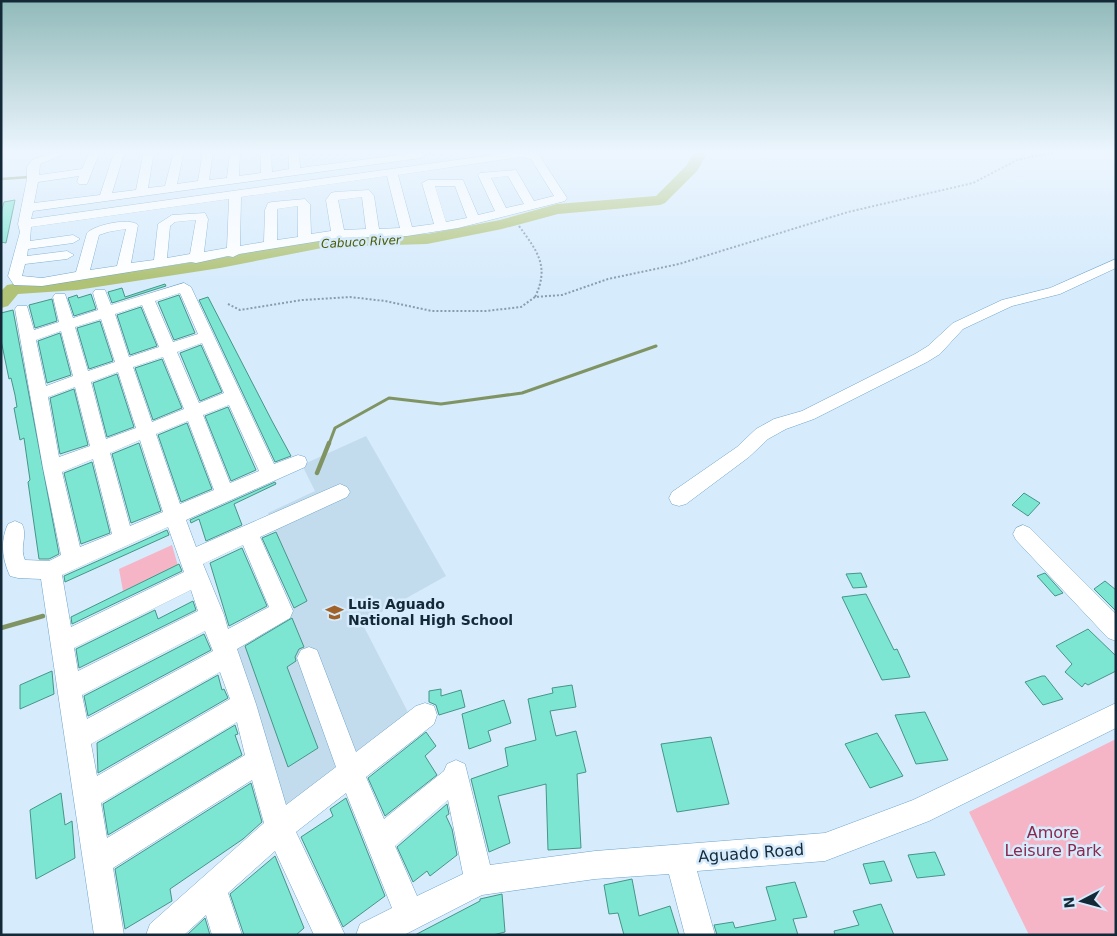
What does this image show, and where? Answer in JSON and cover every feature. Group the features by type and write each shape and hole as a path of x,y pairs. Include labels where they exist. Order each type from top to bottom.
{"street":[{"path":"29,195 22,246 15,276 19,282 33,283 196,259 338,234 407,232 502,214 561,198 559,195"},
{"path":"76,200 78,195"},
{"path":"26,208 117,195"},
{"path":"25,228 231,195"},
{"path":"233,253 235,195"},
{"path":"338,234 332,200 335,196 345,195"},
{"path":"367,195 373,232"},
{"path":"398,195 407,232"},
{"path":"432,195 441,226"},
{"path":"464,195 474,220"},
{"path":"493,195 502,214"},
{"path":"525,195 531,206"},
{"path":"270,246 271,210 272,206 278,204 301,202 304,204 305,240"},
{"path":"160,263 164,224 172,218 201,216 196,259"},
{"path":"25,228 92,224"},
{"path":"82,276 93,233 105,228 132,225 133,228 123,269"},
{"path":"22,246 73,239"},
{"path":"19,260 67,255"},
{"path":"679,498 743,452 762,434 780,424 808,415 921,358 934,350 958,326 1007,303 1055,291 1116,263"},
{"path":"28,337 66,324 103,302 147,299 184,287 269,473"},
{"path":"60,297 123,538"},
{"path":"147,299 224,492"},
{"path":"103,302 174,515 226,650 244,704 279,828 330,935"},
{"path":"22,309 52,468 73,560"},
{"path":"39,394 206,336"},
{"path":"52,468 234,396"},
{"path":"15,530 12,555 18,570 50,570 224,492 298,462"},
{"path":"62,643 194,568 248,534 340,492"},
{"path":"77,738 226,650 282,611 248,534"},
{"path":"1023,534 1116,630"},
{"path":"50,570 109,935"},
{"path":"69,689 213,615"},
{"path":"309,658 378,842 410,915"},
{"path":"86,797 244,704"},
{"path":"161,935 279,828 425,715"},
{"name":"Aguado Road","path":"371,935 479,881 595,865 824,847 919,810 1116,715"},
{"path":"97,861 259,761"},
{"path":"378,842 453,778 479,881"},
{"path":"679,858 700,935"},
{"path":"212,888 227,935"}],"path":[{"path":"535,297 562,295 608,279 679,264 848,212 925,195"},
{"path":"228,304 240,310 302,300 350,297 384,301 432,311 486,312 521,307 535,297 543,284 544,269 533,246 519,226"}],"shaded area":[{"name":"Luis Aguado National High School","path":"366,436 446,576 362,623 411,718 286,808 233,641 307,601 268,513 315,491 302,465"}],"green space":[{"path":"172,545 178,566 123,591 119,569"},
{"name":"Amore Leisure Park","path":"1116,739 1116,935 1029,935 969,812"}],"building":[{"path":"15,200 6,243 1,242 1,213 4,202"},
{"path":"165,284 166,286 112,303 108,292 122,288 125,297"},
{"path":"91,294 96,309 74,316 68,298 77,295 78,298"},
{"path":"179,295 195,333 174,340 158,302"},
{"path":"208,297 291,456 275,462 199,300"},
{"path":"52,299 57,321 35,328 29,305"},
{"path":"141,307 157,346 130,355 117,315"},
{"path":"13,310 59,554 49,559 39,559 24,438 20,440 14,408 17,407 15,395 11,378 9,379 1,340 1,313"},
{"path":"100,321 113,361 89,369 77,328"},
{"path":"60,333 71,375 47,383 38,341"},
{"path":"201,345 222,392 200,401 180,353"},
{"path":"162,359 182,408 153,420 135,368"},
{"path":"117,374 134,427 107,437 93,383"},
{"path":"74,389 88,445 60,454 50,398"},
{"path":"228,407 256,470 231,481 205,416"},
{"path":"187,423 212,489 181,502 158,435"},
{"path":"139,443 161,511 131,523 112,454"},
{"path":"92,462 110,533 81,544 64,473"},
{"path":"275,482 276,484 234,504 242,525 206,541 199,519 191,523 190,520"},
{"path":"1024,493 1040,503 1028,516 1012,505"},
{"path":"167,530 169,535 65,582 64,576"},
{"path":"276,532 307,601 294,608 262,538"},
{"path":"242,548 267,606 229,626 210,563"},
{"path":"179,564 182,571 72,624 71,617"},
{"path":"861,573 867,587 853,588 846,574"},
{"path":"1045,573 1063,593 1055,596 1037,576"},
{"path":"1105,581 1116,590 1116,611 1094,589"},
{"path":"866,594 894,650 897,649 910,677 882,680 842,597"},
{"path":"193,601 196,610 79,668 76,649 155,610 158,619"},
{"path":"292,618 304,647 299,649 295,657 296,661 287,667 318,748 288,767 245,646"},
{"path":"1088,629 1116,656 1116,671 1088,685 1085,683 1082,687 1065,672 1072,664 1056,646"},
{"path":"204,634 211,650 88,716 84,696"},
{"path":"52,671 54,694 20,709 20,685"},
{"path":"218,675 222,690 224,689 228,698 98,773 97,743"},
{"path":"1045,676 1063,699 1043,705 1025,682"},
{"path":"572,685 576,707 550,711 556,736 576,731 586,772 577,774 581,848 548,850 546,784 498,796 510,843 489,852 471,779 508,766 505,748 536,740 528,699 553,693 552,688"},
{"path":"441,689 441,696 461,690 465,707 439,715 436,705 429,702 429,691"},
{"path":"504,700 511,723 488,731 491,741 469,749 462,714"},
{"path":"925,712 948,760 916,764 895,715"},
{"path":"235,725 238,734 235,735 242,755 108,835 103,804"},
{"path":"426,732 436,746 425,756 437,775 385,816 368,778"},
{"path":"877,733 903,776 870,788 845,744"},
{"path":"711,737 729,804 677,812 661,744"},
{"path":"251,783 262,822 243,839 170,889 172,901 125,929 115,869"},
{"path":"61,793 65,825 72,821 75,858 36,879 30,810"},
{"path":"346,798 385,896 343,927 301,837 333,816 330,809"},
{"path":"447,804 449,814 446,816 452,829 457,855 430,876 427,871 413,882 397,847"},
{"path":"935,852 945,875 917,878 908,855"},
{"path":"275,856 304,928 296,935 244,935 230,894"},
{"path":"884,861 892,881 870,884 863,864"},
{"path":"632,879 639,916 670,906 679,935 624,935 618,913 609,914 604,885"},
{"path":"795,882 807,917 793,919 798,935 717,935 714,925 733,922 735,928 776,920 766,887"},
{"path":"502,894 505,932 493,935 415,935 480,901 480,899"},
{"path":"881,904 894,935 835,935 834,931 859,925 853,911"},
{"path":"205,918 210,935 187,935"}],"waterway":[{"name":"Cabuco River","path":"1,302 13,289 77,285 220,263 327,242 427,239 502,224 557,209 660,200 665,195"},
{"path":"329,444 335,428 389,398 441,404 522,393 656,346"},
{"path":"317,473 329,443"},
{"path":"1,628 43,616"}],"place":[{"name":"Luis Aguado National High School","path":"334,612"}]}
